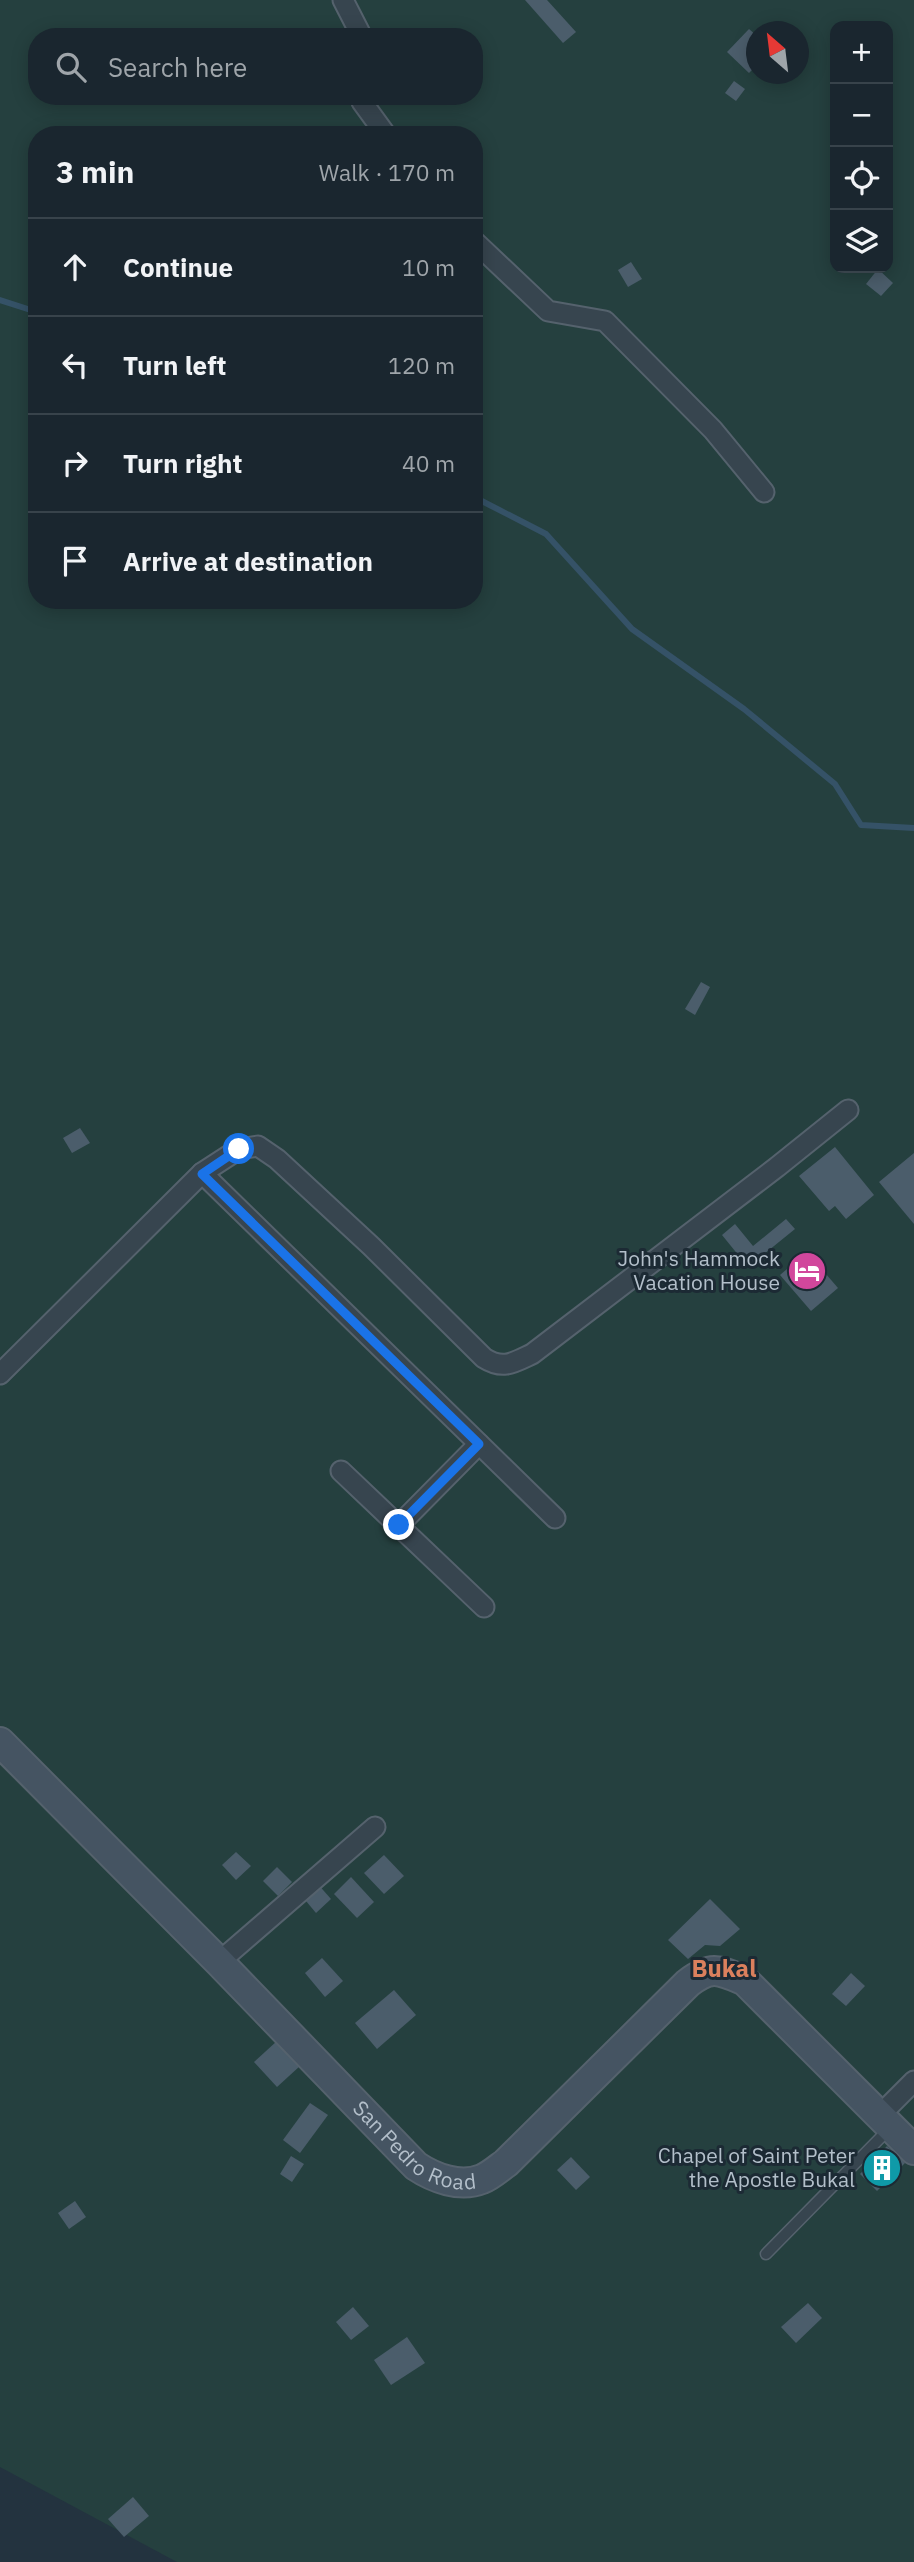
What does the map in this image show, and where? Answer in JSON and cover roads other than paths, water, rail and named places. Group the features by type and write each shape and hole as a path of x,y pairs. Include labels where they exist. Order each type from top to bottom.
{"street":[{"path":"343,0 357,28"},
{"path":"364,105 379,126"},
{"path":"483,250 548,311 605,321 713,430 764,492"},
{"path":"0,1374 202,1174 239,1149 258,1146 277,1159 371,1246 484,1358 494,1365 511,1364 532,1354 848,1110"},
{"path":"202,1174 555,1518"},
{"path":"399,1525 479,1444"},
{"path":"341,1471 484,1607"},
{"name":"San Pedro Road","path":"0,1742 219,1962 416,2166 432,2176 461,2182 482,2179 506,2163 688,1983 704,1971 720,1970 745,1982 914,2150"},
{"path":"219,1962 375,1827"},
{"path":"886,2121 914,2081"}],"lane":[{"path":"766,2254 886,2121"}],"waterway":[{"path":"0,300 28,309"},
{"path":"483,502 546,534 632,629 744,709 835,784 861,825 914,828"}],"place":[{"name":"John's Hammock Vacation House","path":"807,1271"},
{"name":"Chapel of Saint Peter the Apostle Bukal","path":"882,2168"}],"district":[{"name":"Bukal","path":"724,1969"}]}
